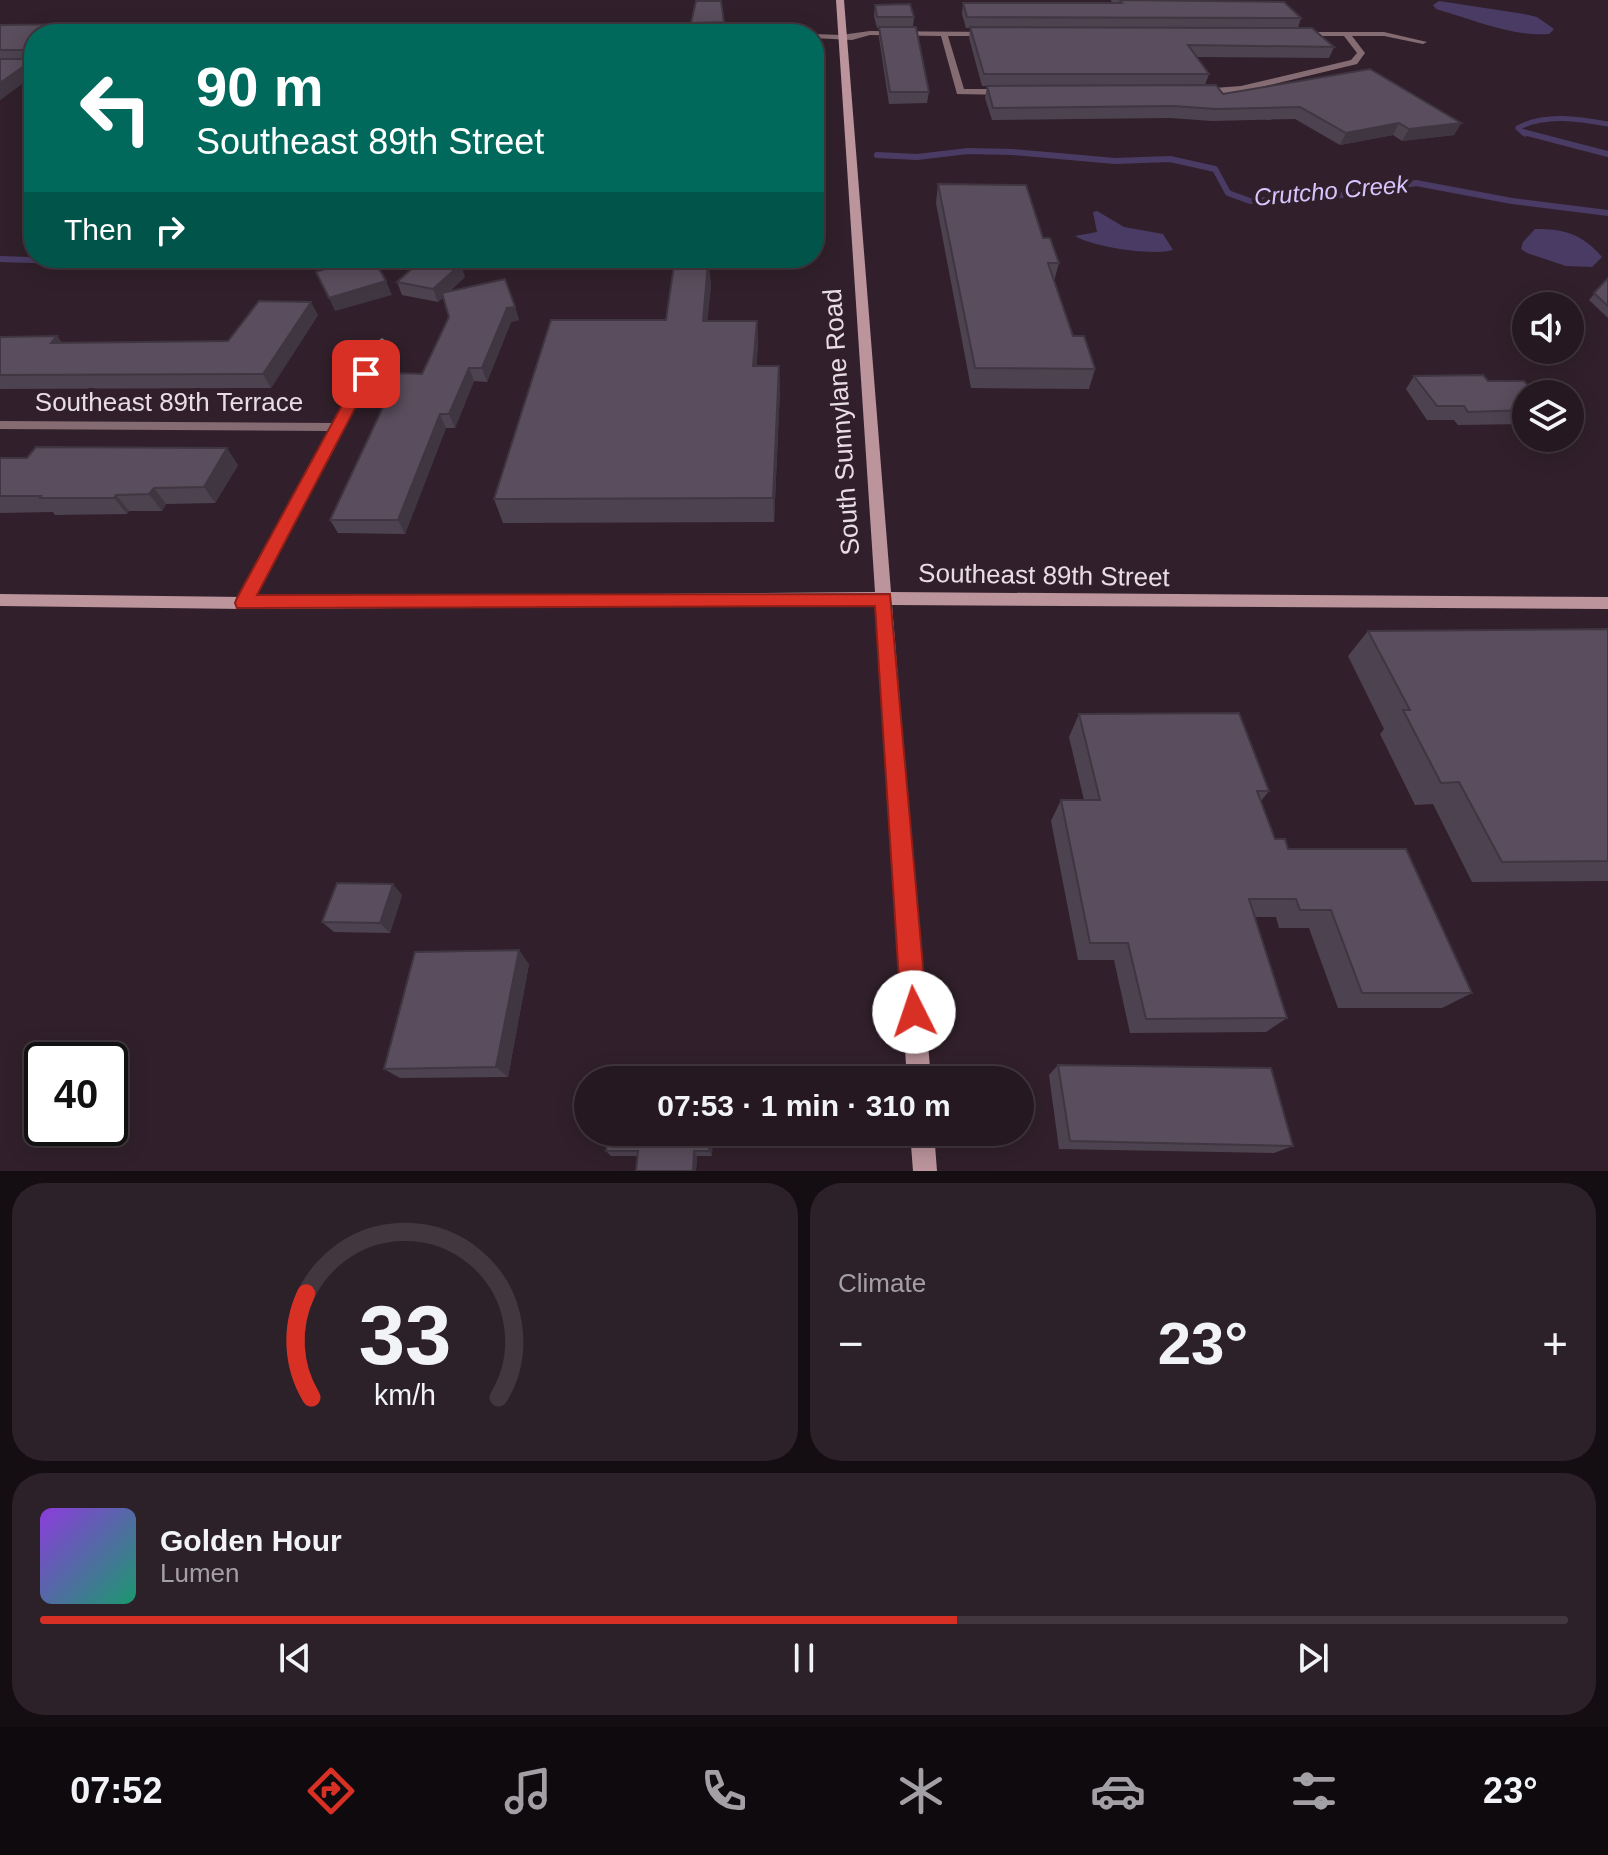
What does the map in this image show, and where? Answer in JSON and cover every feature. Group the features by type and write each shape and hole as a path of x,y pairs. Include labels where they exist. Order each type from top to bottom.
{"street":[{"name":"South Sunnylane Road","path":"840,0 918,1066"},
{"path":"944,34 960,92 1021,92"},
{"path":"824,36 872,40 944,34 1006,34"},
{"path":"1284,34 1384,34 1423,42"},
{"path":"1189,92 1241,89 1342,67 1354,62 1361,53 1346,34"},
{"path":"244,603 382,342"},
{"name":"Southeast 89th Terrace","path":"0,425 337,427"},
{"name":"Southeast 89th Street","path":"0,600 244,603 884,599 1608,603"},
{"path":"923,1146 925,1171"}],"shaded area":[{"path":"1439,1 1537,17 1554,29 1549,34 1506,30 1436,9 1433,5"},
{"path":"1097,211 1124,227 1163,234 1173,250 1152,252 1123,249 1095,244 1075,236 1097,232 1093,212"},
{"path":"1535,229 1572,234 1602,257 1592,267 1566,266 1527,253 1521,249 1523,242"}],"building":[{"path":"1120,0 1284,2 1301,18 967,17 963,3 1122,3"},
{"path":"696,1 721,1 724,22 691,23"},
{"path":"910,4 914,17 877,17 875,5"},
{"path":"0,25 24,25 24,50 0,50"},
{"path":"879,27 916,27 929,92 890,92"},
{"path":"970,27 1312,28 1334,47 1188,45 1209,74 984,74"},
{"path":"0,59 24,59 24,66 0,83"},
{"path":"1370,69 1461,123 1409,129 1399,123 1346,133 1300,107 993,108 987,86 1216,85 1223,94"},
{"path":"938,184 1026,185 1043,238 1050,238 1059,263 1048,263 1073,336 1084,336 1095,369 975,368"},
{"path":"329,268 379,268 386,281 329,298 316,272"},
{"path":"413,268 457,268 433,289 397,282"},
{"path":"674,268 707,268 703,321 757,321 753,366 779,366 773,498 494,499 551,320 666,320"},
{"path":"1608,278 1608,306 1594,293"},
{"path":"505,279 515,307 507,308 482,368 469,368 449,414 440,414 398,520 330,520 399,373 422,374 449,317 442,293"},
{"path":"259,301 311,302 263,374 0,375 0,337 57,336 51,343 228,341"},
{"path":"1483,375 1488,381 1512,381 1512,410 1468,412 1464,406 1437,406 1414,376"},
{"path":"36,447 227,448 204,487 154,488 149,494 116,495 114,498 0,496 0,458 27,458"},
{"path":"1608,629 1608,861 1502,862 1459,782 1441,783 1403,710 1410,710 1368,631"},
{"path":"1239,713 1269,791 1257,791 1275,839 1285,839 1288,849 1406,849 1472,993 1362,993 1331,910 1300,910 1296,899 1249,899 1287,1018 1146,1019 1128,943 1090,943 1061,800 1100,800 1079,714"},
{"path":"337,883 393,884 380,923 322,922"},
{"path":"519,950 496,1067 384,1069 415,952"},
{"path":"1058,1065 1271,1068 1293,1146 1070,1141"},
{"path":"607,1146 709,1146 709,1151 694,1151 693,1171 636,1171 638,1151 606,1151"}],"waterway":[{"name":"Crutcho Creek","path":"1525,134 1518,128 1539,120 1574,119 1608,124"},
{"name":"Crutcho Creek","path":"1523,132 1608,154"},
{"name":"Crutcho Creek","path":"877,155 917,157 968,151 1115,161 1170,159 1215,169 1228,193 1250,201 1334,196 1416,183 1512,201 1608,213"},
{"name":"Crutcho Creek","path":"0,259 24,260"}],"route":[{"path":"366,374 244,603 884,599 914,1012"}]}
